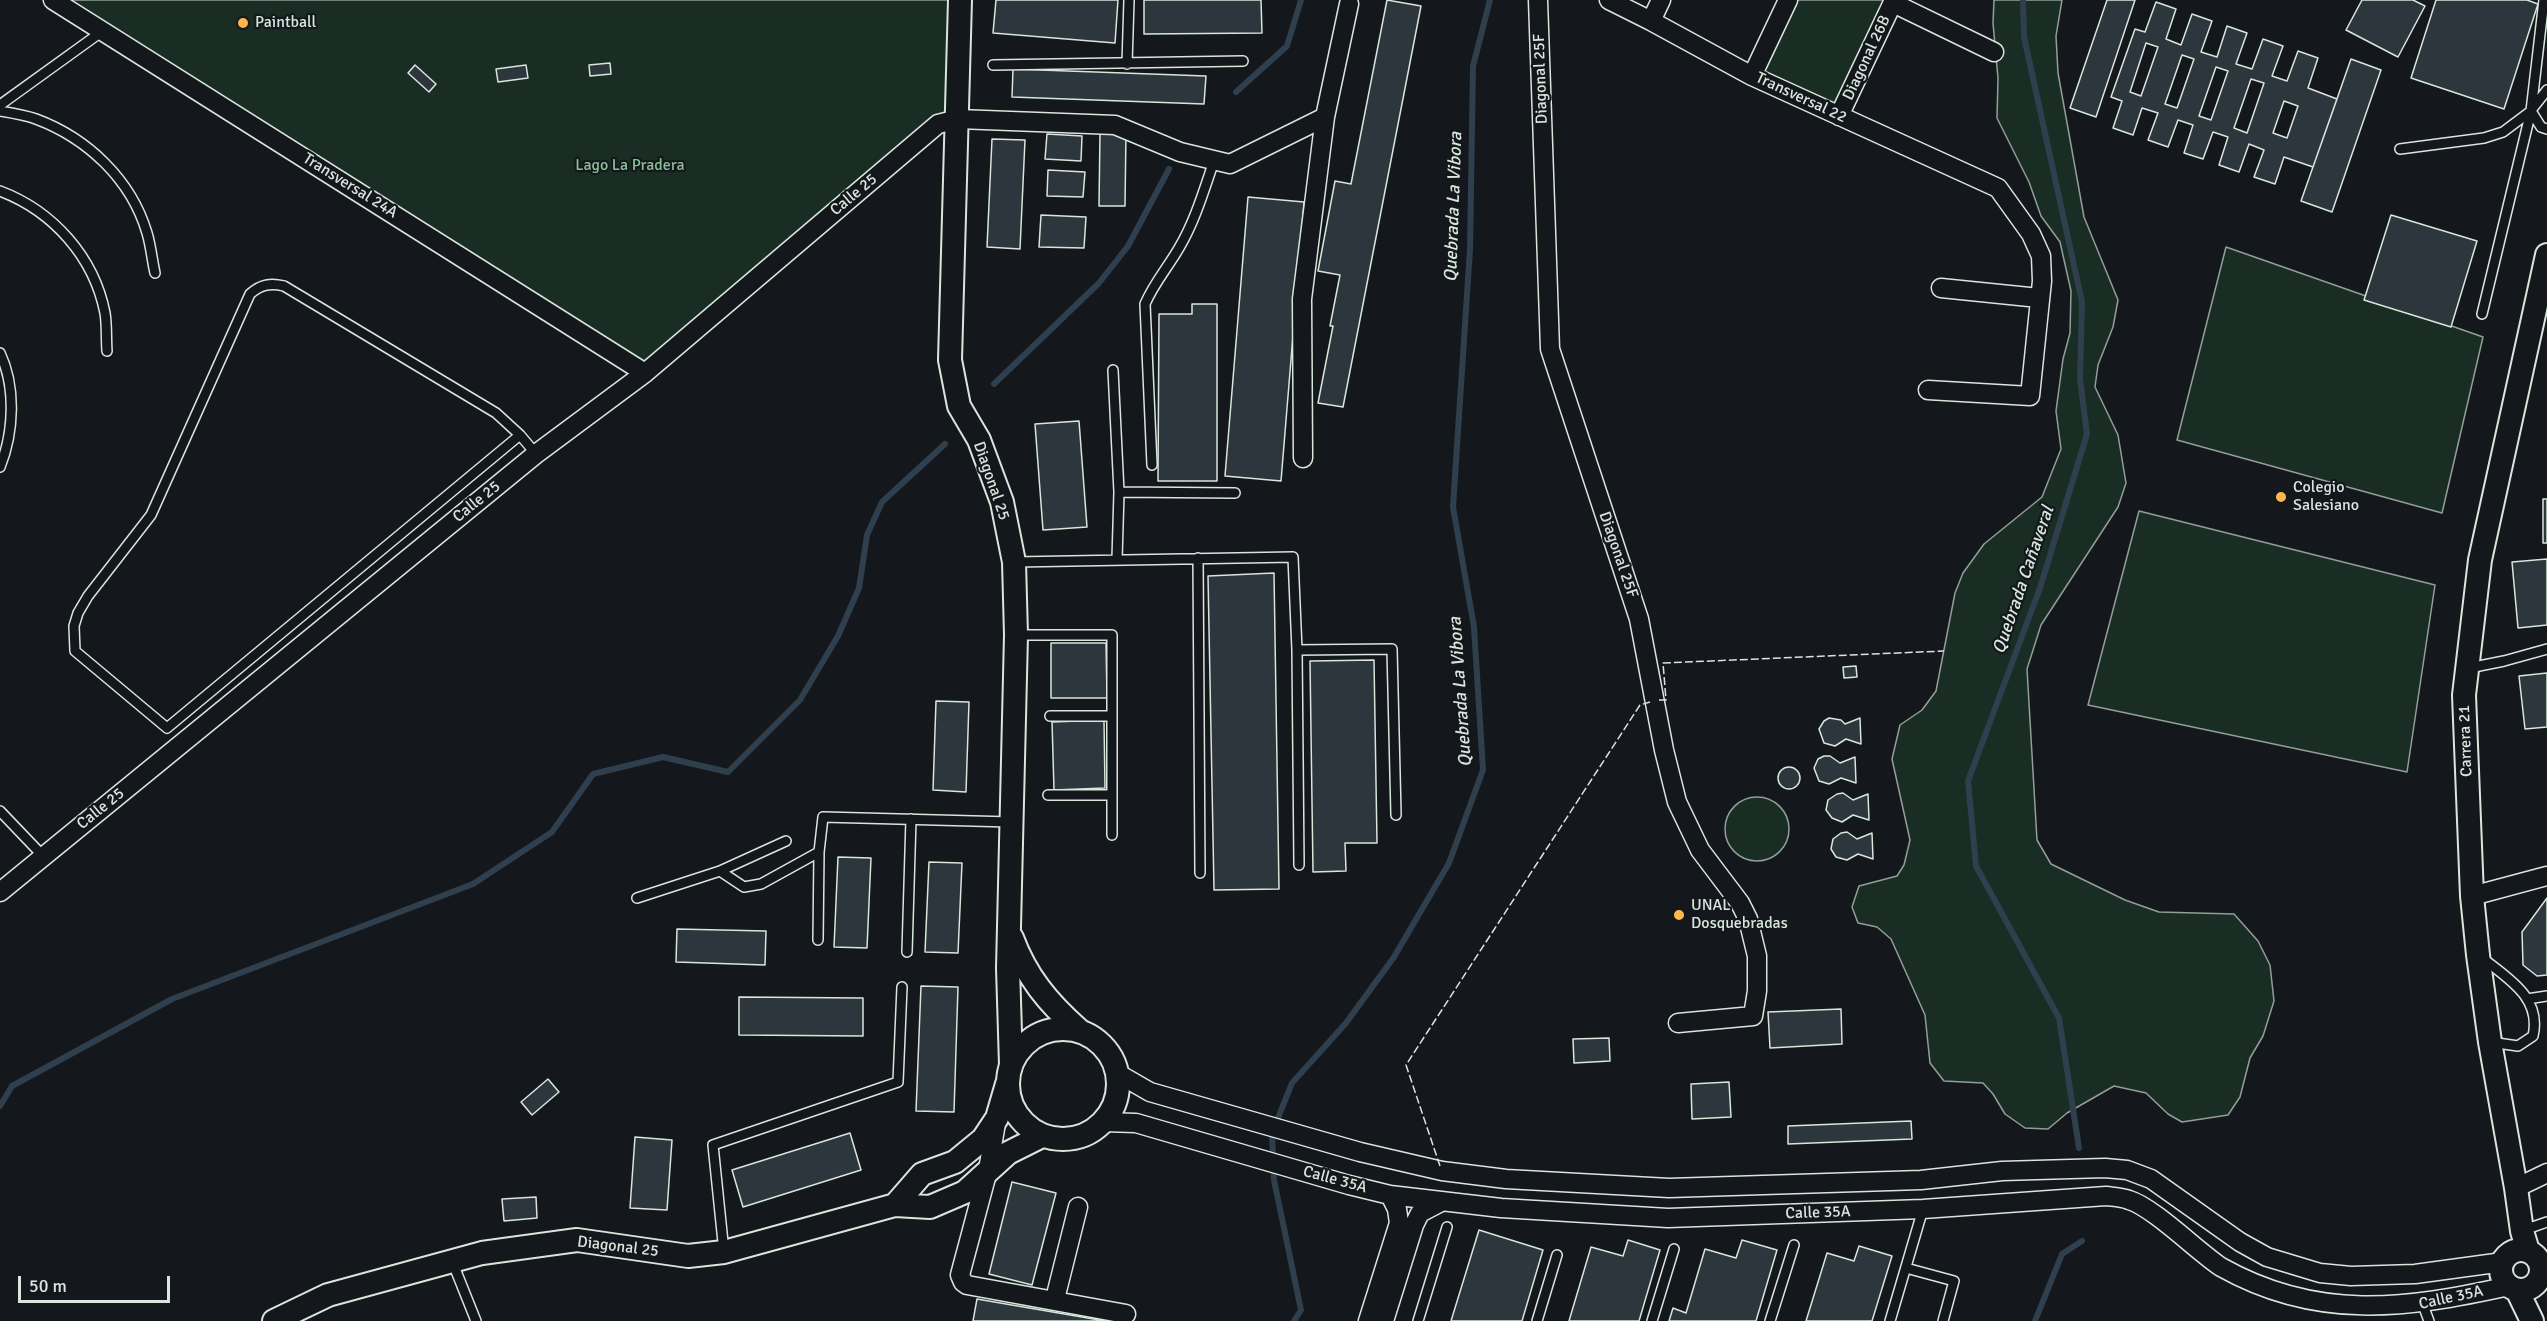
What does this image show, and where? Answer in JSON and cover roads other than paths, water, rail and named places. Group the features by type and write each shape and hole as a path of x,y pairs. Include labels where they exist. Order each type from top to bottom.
{"street":[{"name":"Transversal 24A","path":"54,0 645,373"},
{"name":"Diagonal 25","path":"895,1205 922,1174 955,1162 983,1139 997,1118 1009,1073 1009,931 1016,635 1014,562 1002,501 980,440 959,406 950,360 960,0"},
{"name":"Diagonal 25F","path":"1538,0 1550,349 1639,620 1664,750 1677,802 1700,850 1740,903 1748,919 1757,956 1757,991 1752,1016 1678,1023"},
{"name":"Transversal 22","path":"1609,0 1752,76 1998,188 2031,234 2041,256 2042,281 2039,298"},
{"path":"1651,21 1661,0"},
{"path":"1752,76 1788,0"},
{"path":"1894,1 1994,52"},
{"name":"Diagonal 26B","path":"1839,116 1894,1"},
{"path":"1303,458 1302,299 1325,117 1349,4"},
{"path":"958,119 1114,125 1180,152 1230,165 1325,117"},
{"name":"Calle 25","path":"0,892 536,454 645,373 938,124 958,119"},
{"name":"Carrera 21","path":"2515,1249 2516,1188 2490,1042 2472,896 2464,695 2480,560 2547,255"},
{"path":"1928,390 2030,396 2039,298 1941,288"},
{"path":"2472,896 2547,876"},
{"name":"Diagonal 25","path":"1009,931 1020,960 1036,986 1056,1010 1078,1030"},
{"path":"1062,1028 1078,1030 1092,1036 1104,1046 1113,1059 1117,1073 1118,1090 1113,1107 1103,1122 1090,1132 1075,1138 1059,1139 1042,1136 1028,1127 1016,1114 1009,1098 1009,1073 1025,1044 1046,1031 1062,1028"},
{"name":"Calle 35A","path":"1117,1073 1150,1092 1360,1152 1442,1172 1495,1178 1669,1188 1920,1180 2049,1168 2105,1168 2127,1170 2151,1179 2240,1242 2267,1257 2299,1268 2330,1274 2373,1276 2415,1274 2515,1249"},
{"path":"997,1118 988,1170 960,1275 963,1282 967,1285 1055,1299 1126,1314"},
{"name":"Calle 35A","path":"1103,1122 1136,1123 1349,1185 1390,1195 1441,1202 1668,1218 1923,1209 2106,1196 2130,1200 2154,1215 2221,1267 2255,1287 2301,1302 2354,1311 2426,1313 2520,1287"},
{"name":"Diagonal 25","path":"274,1321 328,1295 482,1253 578,1240 688,1256 724,1252 895,1205 930,1207 965,1192 1008,1153 1042,1136"},
{"path":"2516,1188 2547,1173"},
{"path":"1920,1180 1923,1209"},
{"path":"1368,1321 1399,1222 1397,1209 1390,1195"},
{"path":"1384,1321 1414,1225 1420,1213 1441,1202"},
{"path":"1055,1299 1078,1207"},
{"path":"2520,1287 2540,1278 2541,1269 2539,1261 2515,1249 2501,1274 2520,1287 2531,1319"},
{"path":"2415,1274 2426,1313"}],"lane":[{"path":"1127,64 1129,0"},
{"path":"2482,314 2531,111 2544,0"},
{"path":"0,105 104,30"},
{"path":"993,65 1243,61"},
{"path":"2400,149 2484,138 2503,132 2531,111 2547,90"},
{"path":"0,111 34,118 72,135 104,161 130,194 147,232 155,273"},
{"path":"2531,111 2541,127 2547,129"},
{"path":"1152,465 1145,304 1155,282 1179,248 1199,204 1214,161"},
{"path":"0,191 20,198 50,219 75,246 94,278 105,314 107,351"},
{"path":"520,435 167,728 75,651 74,626 78,613 88,596 151,514 250,294 256,289 273,283 284,286 496,414 520,435 536,454"},
{"path":"0,353 4,362 12,405 7,448 0,467"},
{"path":"1113,370 1119,492 1117,559"},
{"path":"1119,492 1235,493"},
{"path":"1014,562 1293,557 1297,650 1299,865"},
{"path":"1198,558 1200,873"},
{"path":"1016,635 1112,635 1112,835"},
{"path":"1297,650 1392,649 1396,815"},
{"path":"2469,668 2504,662 2547,649"},
{"path":"1050,716 1112,716"},
{"path":"1048,795 1112,795"},
{"path":"0,811 43,856"},
{"path":"818,940 819,852 823,817 1011,822"},
{"path":"907,952 911,819"},
{"path":"637,898 720,871 786,841"},
{"path":"720,871 744,887 761,884 819,852"},
{"path":"2478,955 2517,984 2527,999 2536,1023 2533,1036 2518,1046 2490,1042"},
{"path":"724,1252 712,1144 898,1082 902,987"},
{"path":"2527,999 2547,996"},
{"path":"1890,1321 1923,1209"},
{"path":"2515,1249 2547,1222"},
{"path":"1418,1321 1447,1227"},
{"path":"1770,1321 1794,1245"},
{"path":"1652,1321 1674,1249"},
{"path":"1537,1321 1557,1255"},
{"path":"452,1261 476,1321"},
{"path":"1906,1268 1954,1281 1943,1321"}],"waterway":[{"path":"1236,92 1287,46 1301,0"},
{"name":"Quebrada La Vibora","path":"1294,1321 1301,1310 1274,1180 1272,1133 1292,1083 1346,1023 1394,957 1449,863 1483,770 1474,627 1453,507 1470,249 1473,66 1490,0"},
{"name":"Quebrada Cañaveral","path":"2023,0 2024,37 2082,302 2080,379 2087,434 2040,588 1968,781 1976,866 2059,1018 2079,1148"},
{"path":"994,384 1099,283 1128,246 1169,169"},
{"path":"0,1106 12,1086 172,999 473,884 552,832 593,774 663,757 728,772 800,700 838,636 859,588 867,535 882,502 945,444"},
{"name":"Quebrada Cañaveral","path":"2035,1321 2062,1254 2082,1241"}],"place":[{"name":"Paintball","path":"243,23"},
{"name":"Colegio Salesiano","path":"2281,497"},
{"name":"UNAL Dosquebradas","path":"1679,915"}],"park label":[{"name":"Lago La Pradera","path":"630,166"}]}
